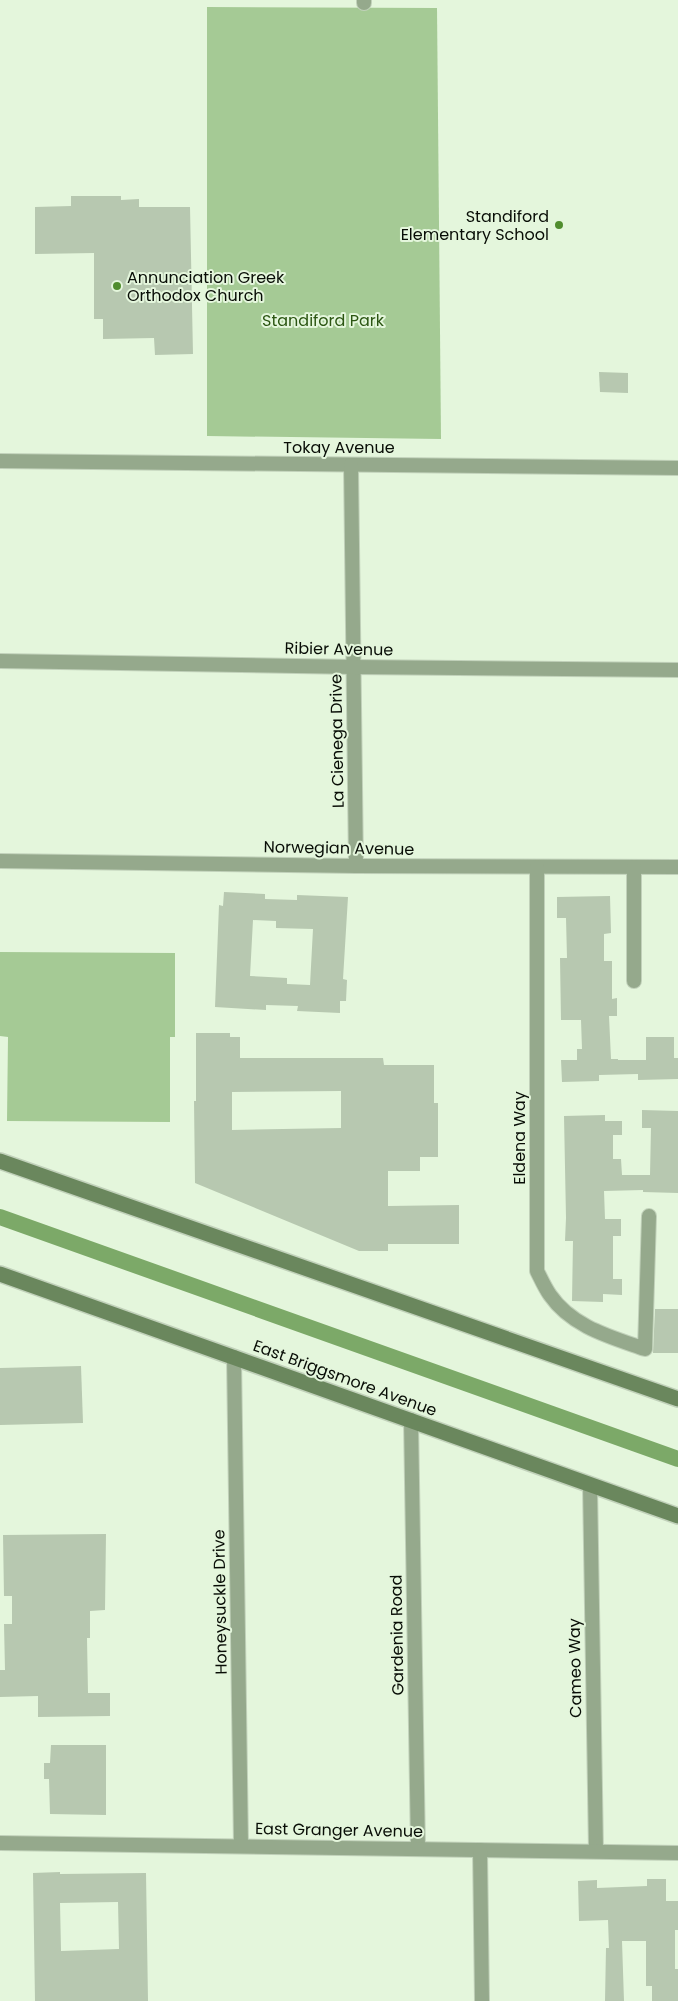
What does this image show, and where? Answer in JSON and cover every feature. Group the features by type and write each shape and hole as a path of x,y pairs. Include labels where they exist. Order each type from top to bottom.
{"main road":[{"path":"0,1161 678,1399"},
{"name":"East Briggsmore Avenue","path":"0,1274 678,1516"}],"street":[{"name":"Tokay Avenue","path":"0,461 678,468"},
{"name":"La Cienega Drive","path":"351,465 356,866"},
{"name":"Ribier Avenue","path":"0,661 678,670"},
{"name":"Norwegian Avenue","path":"0,861 678,868"},
{"name":"Eldena Way","path":"537,867 537,1271 551,1296 569,1314 589,1328 645,1349 649,1216"},
{"path":"634,867 634,981"},
{"name":"Honeysuckle Drive","path":"234,1357 241,1846"},
{"name":"Gardenia Road","path":"411,1420 418,1849"},
{"name":"Cameo Way","path":"590,1485 596,1851"},
{"name":"East Granger Avenue","path":"0,1843 678,1853"},
{"path":"480,1850 482,2001"}],"green space":[{"name":"Standiford Park","path":"207,7 437,8 441,439 207,436"},
{"path":"0,952 175,953 175,1037 170,1037 170,1122 7,1121 8,1037 0,1036"}],"building":[{"path":"71,196 121,196 121,200 139,199 139,207 190,207 193,354 155,355 154,338 103,339 103,319 94,319 94,253 35,254 35,207 71,206"},
{"path":"599,372 628,373 628,393 600,392"},
{"path":"224,892 265,894 265,899 297,900 297,895 348,897 343,979 347,980 346,1001 340,1001 340,1013 297,1011 298,1006 266,1005 266,1010 215,1007 219,905 223,906","holes":["253,920 276,921 276,928 313,929 310,985 287,984 287,978 250,976"]},
{"path":"610,896 611,933 604,934 604,961 612,961 612,999 617,998 617,1016 609,1016 611,1059 646,1060 646,1037 674,1037 674,1058 678,1058 678,1079 638,1080 638,1074 599,1075 599,1081 562,1082 561,1060 577,1060 577,1049 582,1049 581,1020 561,1020 560,958 567,958 566,918 557,918 557,897"},
{"path":"196,1033 230,1033 230,1037 240,1037 240,1058 383,1058 384,1065 434,1065 434,1103 438,1103 438,1157 420,1157 420,1171 388,1171 388,1206 459,1205 459,1244 388,1244 388,1251 359,1251 195,1183 194,1101 196,1101","holes":["341,1091 341,1128 232,1130 232,1092"]},
{"path":"642,1110 678,1111 678,1193 643,1192 643,1190 604,1191 605,1219 621,1219 621,1236 613,1236 613,1279 622,1279 622,1295 603,1294 603,1302 572,1301 573,1241 565,1241 564,1116 605,1115 605,1121 622,1121 622,1135 613,1135 613,1159 621,1159 622,1175 650,1175 651,1128 642,1128"},
{"path":"655,1309 678,1309 678,1353 653,1353"},
{"path":"81,1366 83,1423 0,1425 0,1368"},
{"path":"106,1534 105,1610 90,1611 90,1638 87,1638 88,1693 110,1693 110,1716 38,1717 38,1696 0,1697 0,1670 5,1670 4,1624 12,1624 12,1596 4,1596 3,1535"},
{"path":"51,1745 106,1745 106,1815 50,1814 49,1779 44,1779 44,1763 50,1763"},
{"path":"33,1873 146,1873 148,2001 35,2001","holes":["118,1902 119,1949 61,1951 60,1903"]},
{"path":"647,1879 666,1879 666,1901 678,1901 678,1930 675,1930 675,1969 678,1969 678,2001 652,2001 652,1986 646,1986 646,1941 622,1941 624,2001 605,2001 606,1948 609,1948 608,1920 579,1921 578,1881 597,1880 597,1888 647,1886"}],"waterway":[{"path":"0,1217 678,1459"}],"place":[{"name":"Standiford Elementary School","path":"559,225"},
{"name":"Annunciation Greek Orthodox Church","path":"117,286"}]}
